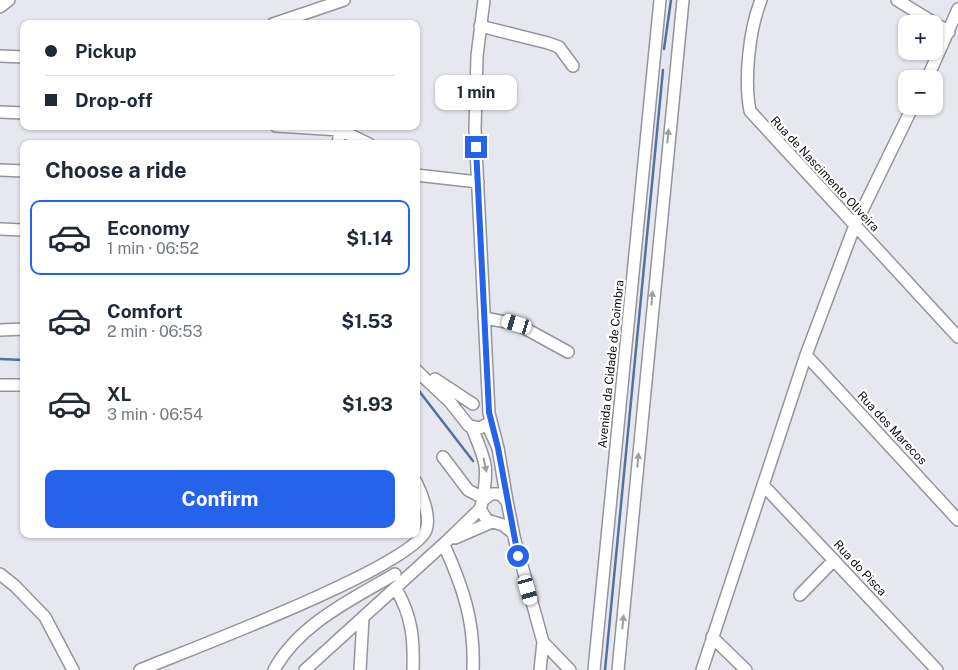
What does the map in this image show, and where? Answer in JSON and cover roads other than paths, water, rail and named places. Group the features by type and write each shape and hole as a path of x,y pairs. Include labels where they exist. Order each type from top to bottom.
{"street":[{"path":"0,7 9,0"},
{"path":"285,20 344,0"},
{"path":"484,0 475,92 486,378 489,412 498,448 518,556"},
{"name":"Avenida da Cidade de Coimbra","path":"594,670 660,0"},
{"path":"618,670 675,61 683,0"},
{"name":"Rua de Nascimento Oliveira","path":"761,0 757,10 747,74 746,94 750,111 958,337"},
{"path":"897,0 949,32"},
{"path":"931,70 958,10"},
{"path":"480,26 559,47 573,66"},
{"path":"0,56 20,57"},
{"path":"654,60 675,61"},
{"path":"0,112 20,114"},
{"path":"702,670 806,355 855,225 909,115"},
{"path":"339,140 340,130 361,140"},
{"path":"0,170 20,171"},
{"path":"420,175 478,182"},
{"path":"0,229 20,230"},
{"path":"484,318 517,324 568,352"},
{"path":"0,330 20,329"},
{"name":"Rua dos Marecos","path":"806,355 958,520"},
{"path":"420,370 489,412"},
{"path":"420,372 450,402 469,425 480,428 487,424 498,448"},
{"path":"486,378 477,404 465,412 482,453 488,475 481,504 484,517 512,533 543,642 540,670"},
{"path":"0,385 20,385"},
{"path":"443,457 481,504"},
{"name":"Rua do Pisca","path":"763,485 936,670"},
{"path":"305,670 446,542 486,496 496,493 508,503"},
{"path":"420,496 426,516 426,529 420,536"},
{"path":"446,542 505,518 508,503"},
{"path":"140,670 256,623 360,577 410,549 419,538"},
{"path":"446,542 462,586 470,620 473,670"},
{"path":"800,595 834,560"},
{"path":"0,574 15,586 45,617 73,670"},
{"path":"274,670 281,658 300,637 325,616 394,574"},
{"path":"396,589 409,614 412,627 413,670"},
{"path":"360,670 363,618"},
{"path":"712,637 746,670"},
{"path":"543,642 570,670"}],"waterway":[{"path":"664,49 671,0"},
{"path":"605,670 663,70"},
{"path":"0,359 20,360"},
{"path":"420,392 473,461"}]}
